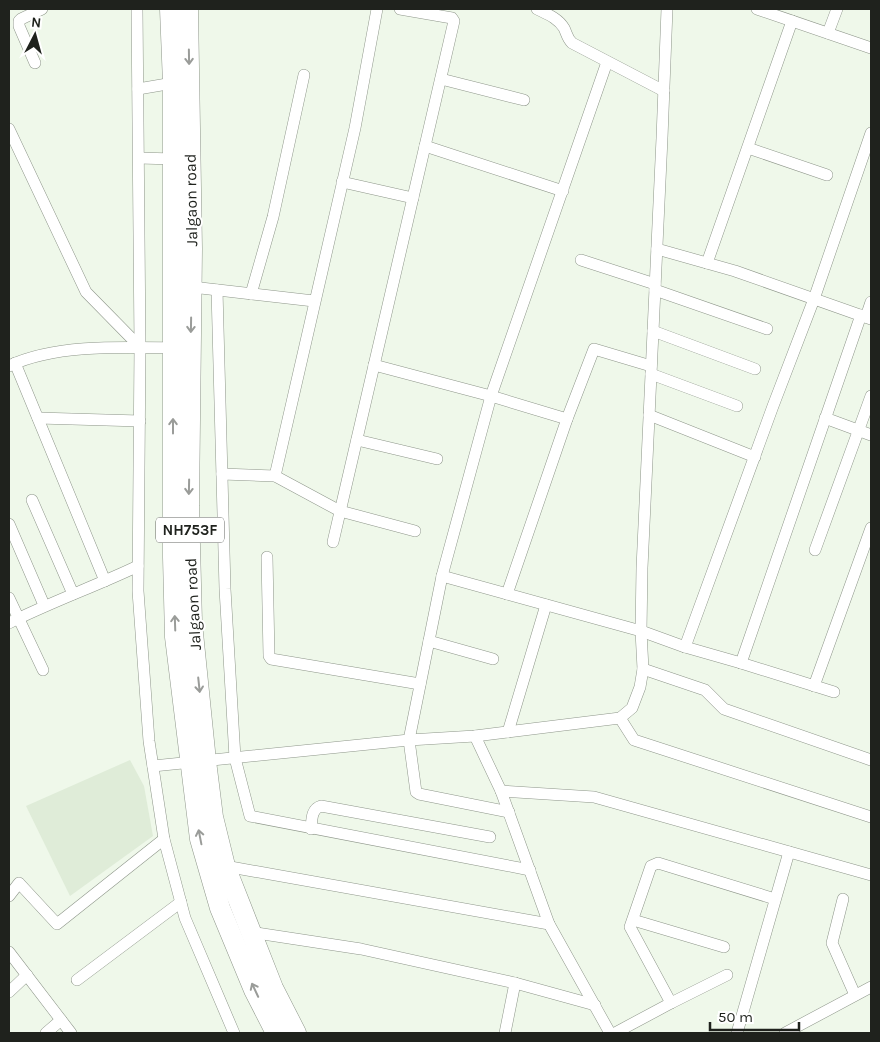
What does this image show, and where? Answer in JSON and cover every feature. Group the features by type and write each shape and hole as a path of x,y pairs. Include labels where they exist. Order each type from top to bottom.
{"highway":[{"name":"Jalgaon road","path":"170,9 174,159 173,556 175,636 198,761 225,866 272,988 296,1033"},
{"name":"Jalgaon road","path":"188,9 192,287 189,506 200,839 220,908 254,990 276,1033"}],"street":[{"path":"35,63 19,22 21,19 42,9"},
{"path":"137,9 140,347 138,591 144,682 153,766 164,839 185,918 234,1033"},
{"path":"275,476 355,128 377,9"},
{"path":"333,542 454,19 400,9"},
{"path":"537,9 548,14 561,24 572,43 664,91"},
{"path":"153,766 409,740 475,736 620,718 632,708 637,696 643,669 641,631 642,568 667,9"},
{"path":"828,33 837,9"},
{"path":"763,10 871,48"},
{"path":"707,263 792,21"},
{"path":"509,812 416,792 409,740 442,576 491,396 607,62"},
{"path":"251,294 274,217 304,75"},
{"path":"441,79 524,100"},
{"path":"138,89 173,83"},
{"path":"9,129 86,292 140,347"},
{"path":"685,647 814,299 871,134"},
{"path":"425,146 563,190"},
{"path":"748,148 828,175"},
{"path":"139,158 174,159"},
{"path":"342,182 413,198"},
{"path":"657,248 735,271 866,317"},
{"path":"581,260 767,329"},
{"path":"192,287 314,301"},
{"path":"217,290 226,600 235,758 250,816 530,870"},
{"path":"741,663 825,418 871,302"},
{"path":"653,332 755,369"},
{"path":"105,581 38,418 12,364 24,359 76,349 174,348"},
{"path":"507,594 567,419 594,348 737,406"},
{"path":"374,365 491,396 567,419"},
{"path":"815,550 871,396"},
{"path":"649,416 755,458"},
{"path":"38,418 140,421"},
{"path":"825,418 871,435"},
{"path":"357,440 437,459"},
{"path":"222,474 275,476 340,511 415,532"},
{"path":"32,500 73,594"},
{"path":"9,524 44,605"},
{"path":"814,686 871,528"},
{"path":"267,557 269,656 271,659 420,684"},
{"path":"14,620 44,605 138,566"},
{"path":"442,576 641,631 685,647 834,692"},
{"path":"9,598 14,620 43,670"},
{"path":"508,732 546,605"},
{"path":"429,641 493,659"},
{"path":"643,669 705,690 724,709 871,760"},
{"path":"620,718 634,740 871,817"},
{"path":"475,736 501,791 549,924 610,1033"},
{"path":"501,791 594,797 871,875"},
{"path":"311,829 313,810 321,806 490,837"},
{"path":"9,896 19,883 57,924 164,839"},
{"path":"737,1033 789,852"},
{"path":"671,1003 630,925 653,864 658,863 775,899"},
{"path":"225,866 549,924"},
{"path":"843,899 832,943 855,995"},
{"path":"77,980 181,902"},
{"path":"633,920 724,947"},
{"path":"250,932 361,949 515,983 594,1005"},
{"path":"9,952 71,1033"},
{"path":"9,992 27,975"},
{"path":"615,1033 728,975"},
{"path":"505,1033 515,983"},
{"path":"785,1033 797,1030 871,987"},
{"path":"46,1033 61,1020"}],"shaded area":[{"path":"130,760 144,786 153,836 70,896 26,806"}]}
